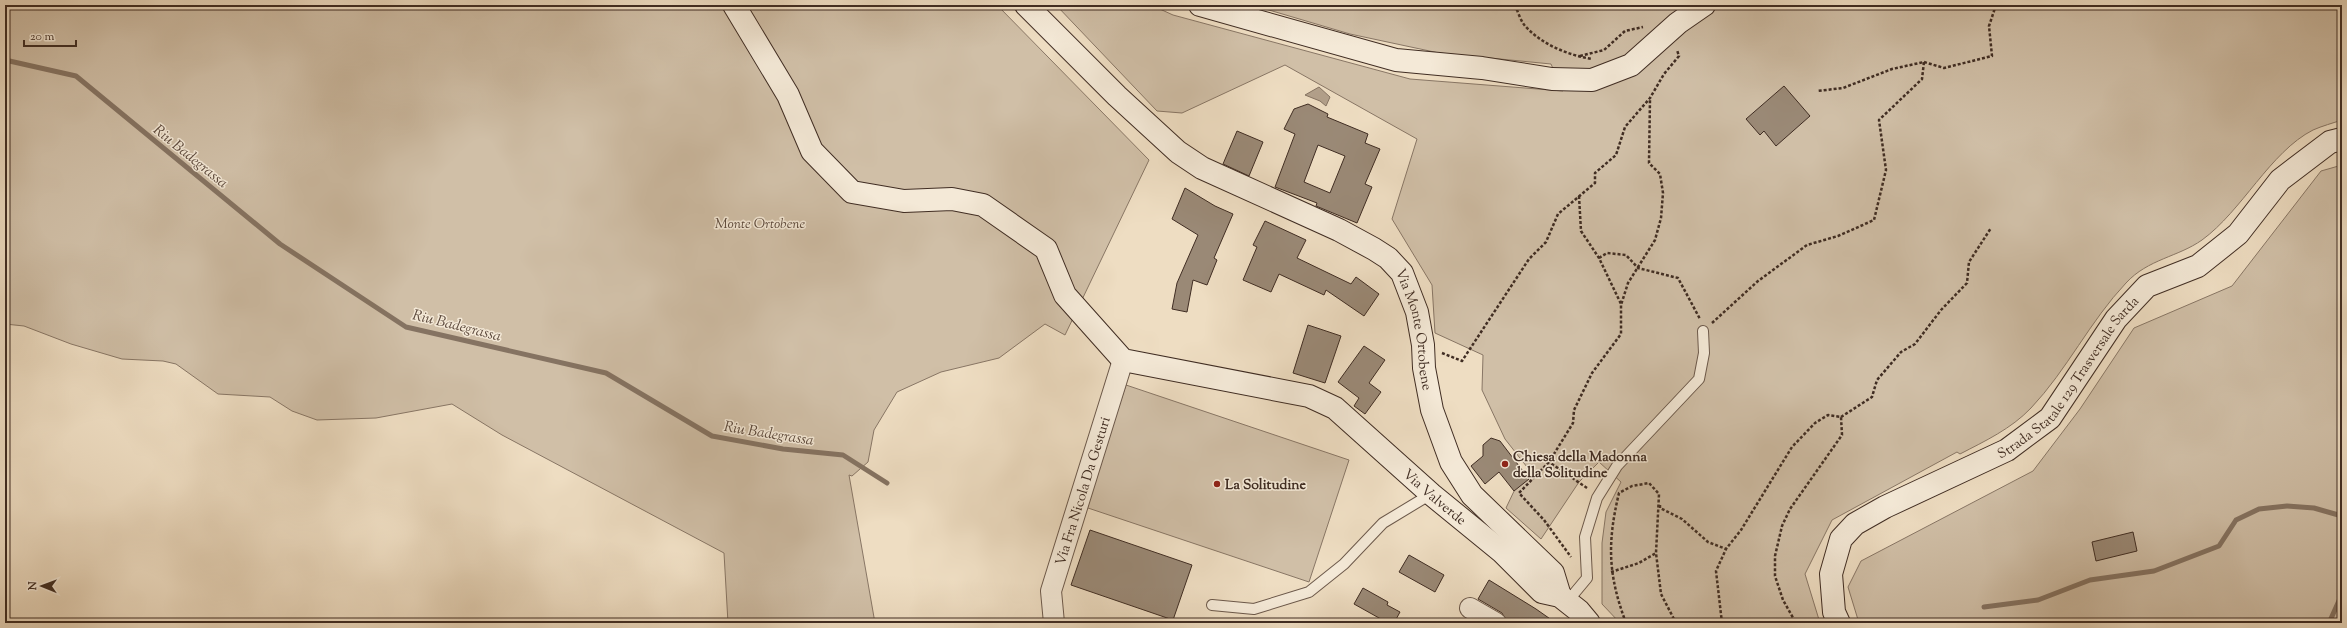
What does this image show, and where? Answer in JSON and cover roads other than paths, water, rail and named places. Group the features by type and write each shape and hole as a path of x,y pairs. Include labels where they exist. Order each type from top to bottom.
{"street":[{"path":"734,5 788,95 812,151 852,192 904,201 952,199 983,205 1046,249 1065,295 1123,360"},
{"name":"Via Monte Ortobene","path":"1026,5 1117,96 1178,152 1202,168 1339,230 1388,258 1402,273 1417,312 1423,345 1424,368 1432,410 1451,462 1472,495 1553,573 1564,599"},
{"path":"1200,5 1396,60 1482,68 1552,79 1592,80 1631,65 1678,23 1704,5"},
{"name":"Strada Statale 129 Trasversale Sarda","path":"1840,623 1834,612 1831,574 1834,554 1840,539 1855,524 1885,507 2007,450 2050,418 2116,319 2147,286 2198,266 2238,234 2280,180 2330,142 2342,139"},
{"name":"Via Valverde","path":"1123,360 1309,396 1335,408 1430,494 1502,552 1542,592 1564,599"},
{"name":"Via Fra Nicola Da Gesturi","path":"1054,623 1051,591 1123,360"},
{"path":"1564,599 1579,611 1589,623"},
{"path":"1470,608 1496,623"}],"lane":[{"path":"1564,599 1587,578 1585,536 1597,498 1617,466 1699,379 1704,353 1703,332"},
{"path":"1212,605 1254,609 1309,592 1344,564 1383,523 1430,494"}],"waterway":[{"name":"Riu Badegrassa","path":"5,60 76,76 280,244 406,327 606,373 712,436 783,449 843,455 887,483"},
{"path":"1984,607 2038,600 2090,580 2154,571 2219,546 2236,520 2259,509 2287,506 2314,508 2342,516"},
{"path":"2329,623 2342,594"}],"place":[{"name":"Chiesa della Madonna della Solitudine","path":"1505,464"},
{"name":"La Solitudine","path":"1217,484"}],"park label":[{"name":"Monte Ortobene","path":"760,223"}]}
